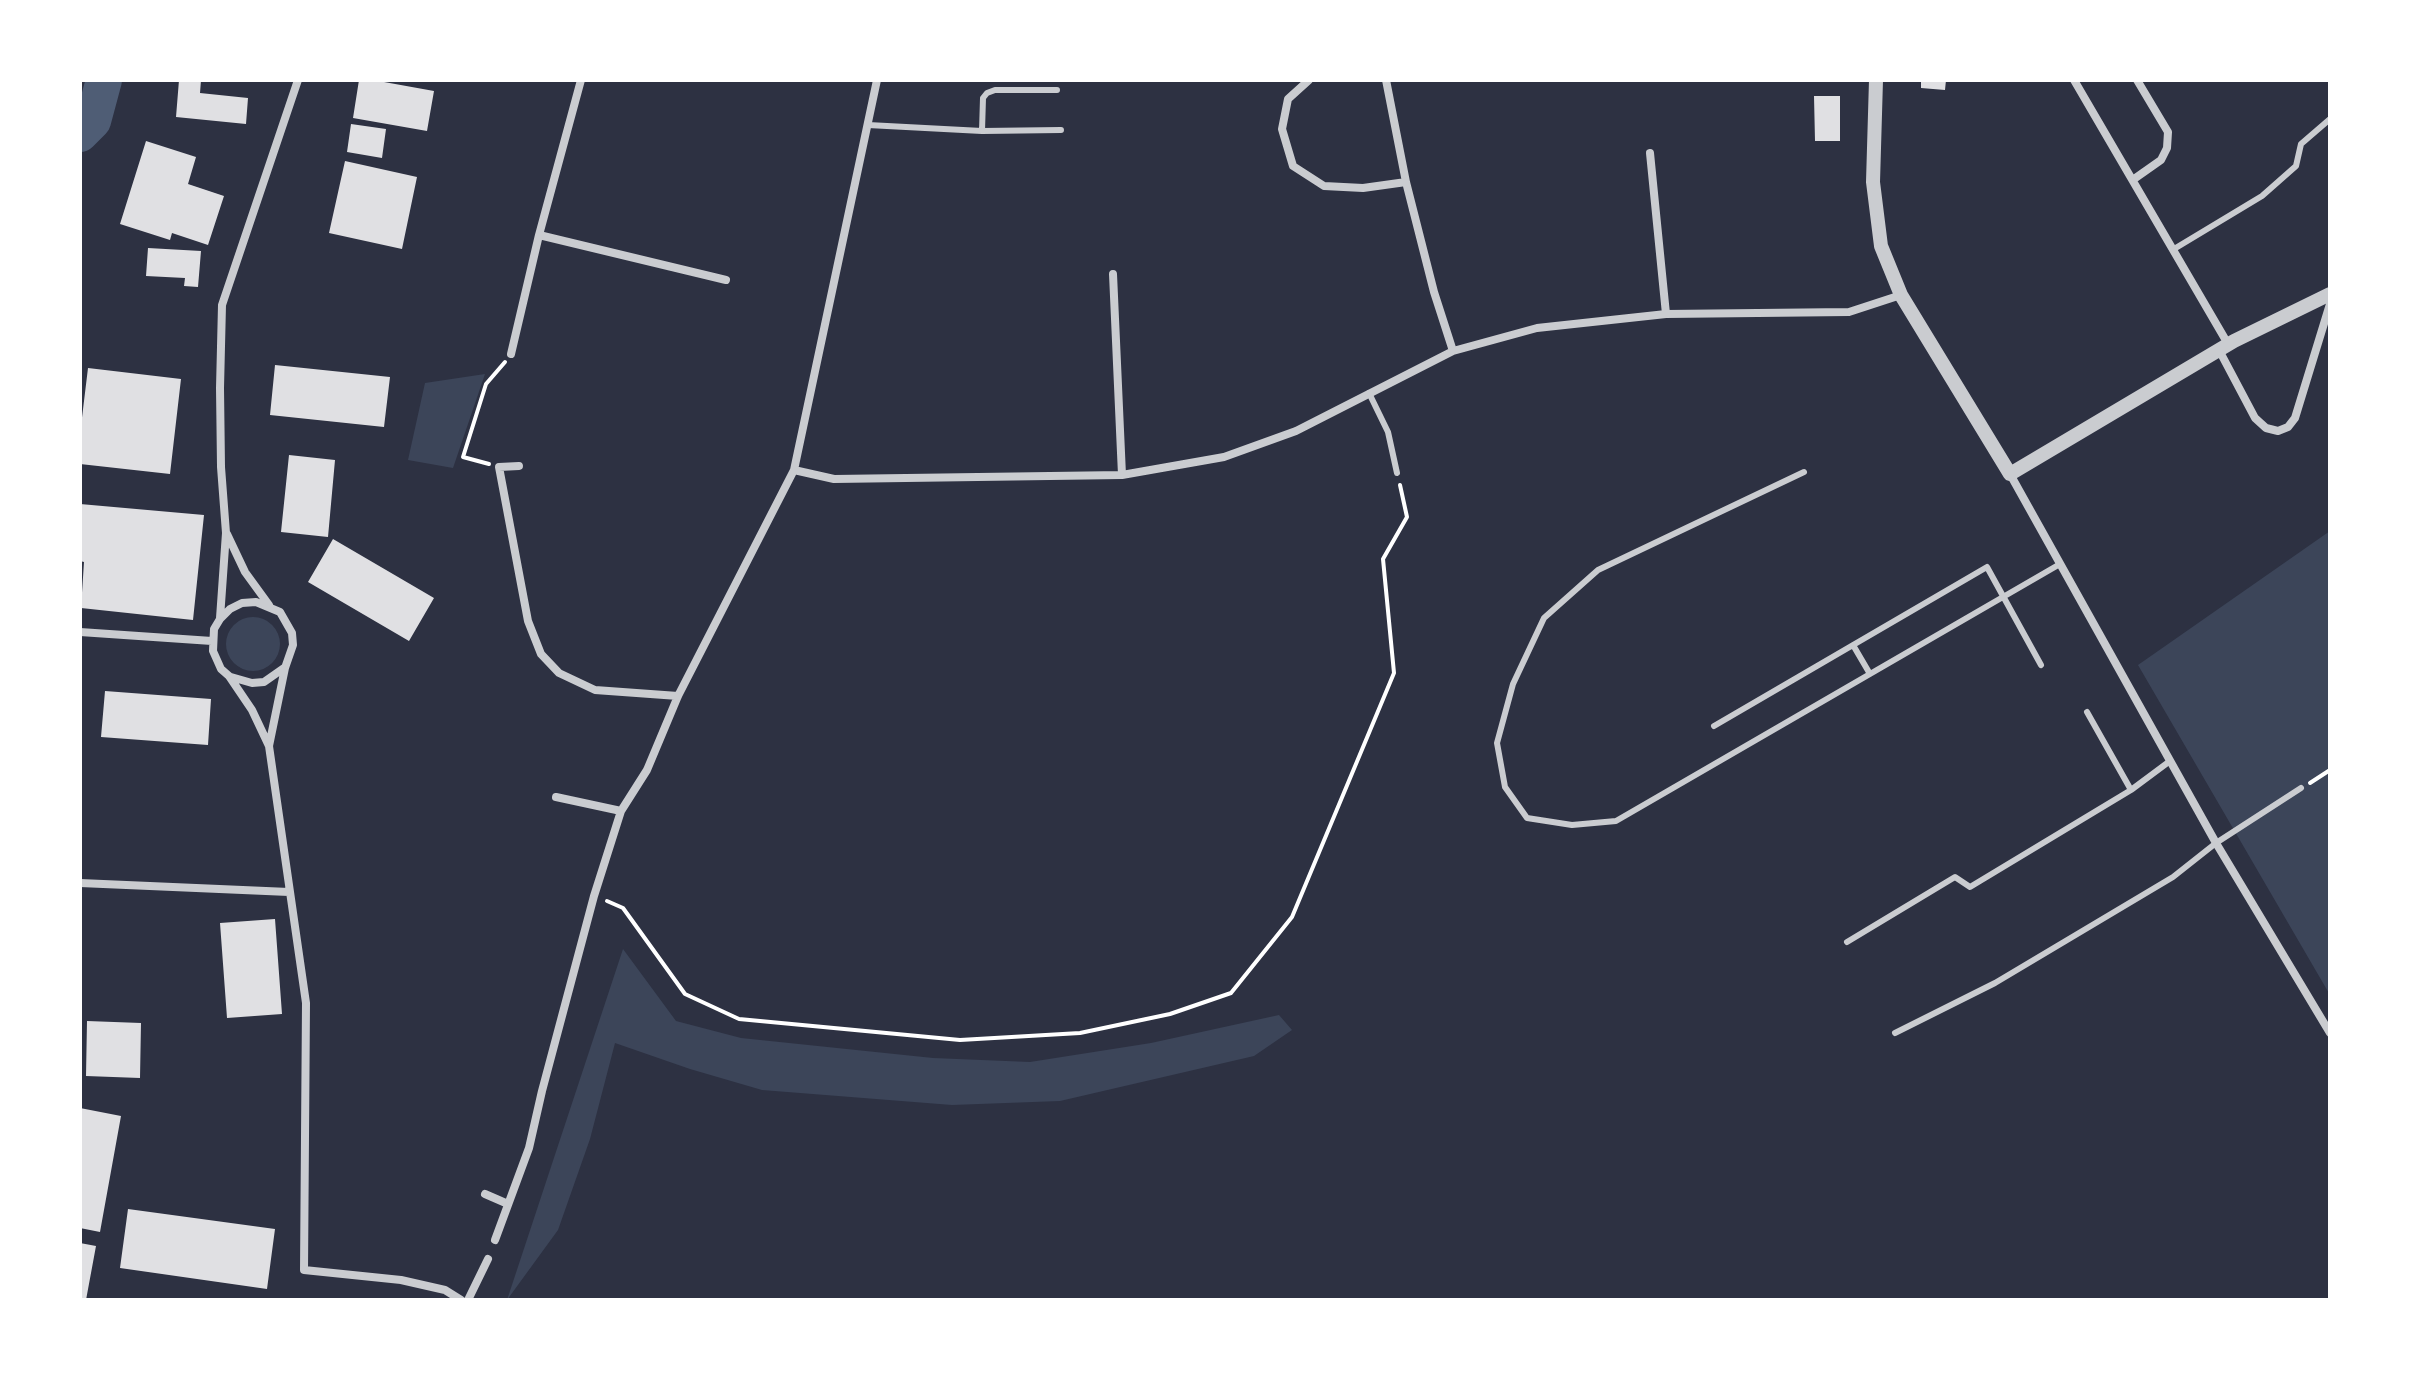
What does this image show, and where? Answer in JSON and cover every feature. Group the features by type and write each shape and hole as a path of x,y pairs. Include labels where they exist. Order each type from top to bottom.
{"street":[{"path":"298,80 222,305 221,451 226,533 220,619 212,641 216,660 252,710 269,746 306,1003 304,1270 401,1280 445,1290 461,1300"},
{"path":"511,354 581,80"},
{"path":"495,1240 529,1148 594,896 621,811 647,770 678,696 794,470 877,80"},
{"path":"1309,80 1288,99 1282,129 1293,166 1324,186 1363,188 1406,182"},
{"path":"1386,80 1406,182 1434,292 1453,351"},
{"path":"1876,80 1873,182 1881,246 1901,295 2010,474 2216,843 2330,1033"},
{"path":"2074,80 2174,249 2224,347 2255,418 2266,428 2278,431 2288,427 2295,418 2330,304"},
{"path":"2134,179 2161,160 2167,148 2168,132 2137,80"},
{"path":"1650,153 1666,314"},
{"path":"539,235 726,280"},
{"path":"1113,274 1122,475"},
{"path":"2010,474 2224,347 2330,294"},
{"path":"794,470 834,479 1122,475 1224,457 1296,431 1453,351 1537,328 1666,314 1849,312 1901,295"},
{"path":"519,466 499,467 528,621 541,654 559,673 595,690 678,696"},
{"path":"226,533 245,572 269,606"},
{"path":"220,619 242,603 256,602 280,612 292,633 291,657 285,668 269,746"},
{"path":"80,632 212,641"},
{"path":"229,676 252,683 264,682 285,668"},
{"path":"556,797 621,811"},
{"path":"80,883 289,892"},
{"path":"485,1194 508,1204"},
{"path":"468,1300 488,1259"}],"lane":[{"path":"982,131 983,98 987,93 995,90 1057,90"},
{"path":"2174,249 2262,196 2296,166 2301,144 2330,119"},
{"path":"868,125 982,131 1061,130"},
{"path":"1369,393 1388,432 1397,473"},
{"path":"1804,472 1598,570 1544,618 1513,684 1497,743 1505,787 1527,818 1572,825 1616,821 2060,564"},
{"path":"1714,726 1987,567 2041,665"},
{"path":"1853,645 1870,674"},
{"path":"2087,712 2131,790"},
{"path":"1847,942 1955,877 1970,887 2131,790 2170,761"},
{"path":"1895,1033 1995,983 2173,877 2216,843 2301,788"}],"path":[{"path":"499,467 463,457 486,384 511,354"},
{"path":"594,896 623,908 685,994 739,1019 960,1040 1080,1033 1170,1014 1231,993 1292,917 1394,673 1383,559 1407,517 1397,473"},
{"path":"2301,788 2330,770"}],"shaded area":[{"path":"485,374 453,468 408,460 425,383"},
{"path":"2330,531 2330,995 2138,665"},
{"path":"253,617 272,625 280,644 272,663 253,671 234,663 226,644 234,625"},
{"path":"623,949 676,1021 741,1038 933,1058 1030,1062 1151,1043 1279,1015 1292,1030 1254,1056 1060,1101 952,1105 762,1090 615,1043 590,1139 558,1230 507,1300"}],"building":[{"path":"179,80 201,80 200,93 248,98 246,124 176,117"},
{"path":"359,80 434,91 427,131 353,118"},
{"path":"1921,80 1946,80 1945,90 1921,88"},
{"path":"1814,96 1840,96 1840,141 1815,141"},
{"path":"351,124 386,129 382,158 347,152"},
{"path":"146,141 196,157 188,184 224,196 208,245 172,233 170,240 120,224"},
{"path":"345,161 417,177 402,249 329,233"},
{"path":"148,248 201,251 198,287 184,286 185,278 146,276"},
{"path":"275,365 390,377 384,427 270,415"},
{"path":"88,368 181,379 170,474 80,464 80,434"},
{"path":"289,455 335,460 328,537 281,532"},
{"path":"80,504 204,515 193,620 81,608 84,562 80,561"},
{"path":"333,539 434,598 409,641 308,582"},
{"path":"105,691 211,699 208,745 101,737"},
{"path":"275,919 282,1014 227,1018 220,923"},
{"path":"87,1021 141,1023 140,1078 86,1076"},
{"path":"80,1108 121,1116 100,1232 80,1228"},
{"path":"128,1209 275,1229 267,1289 120,1268"},
{"path":"80,1243 96,1246 86,1300 80,1300"}],"waterway":[{"path":"80,134 93,121 104,80"}]}
